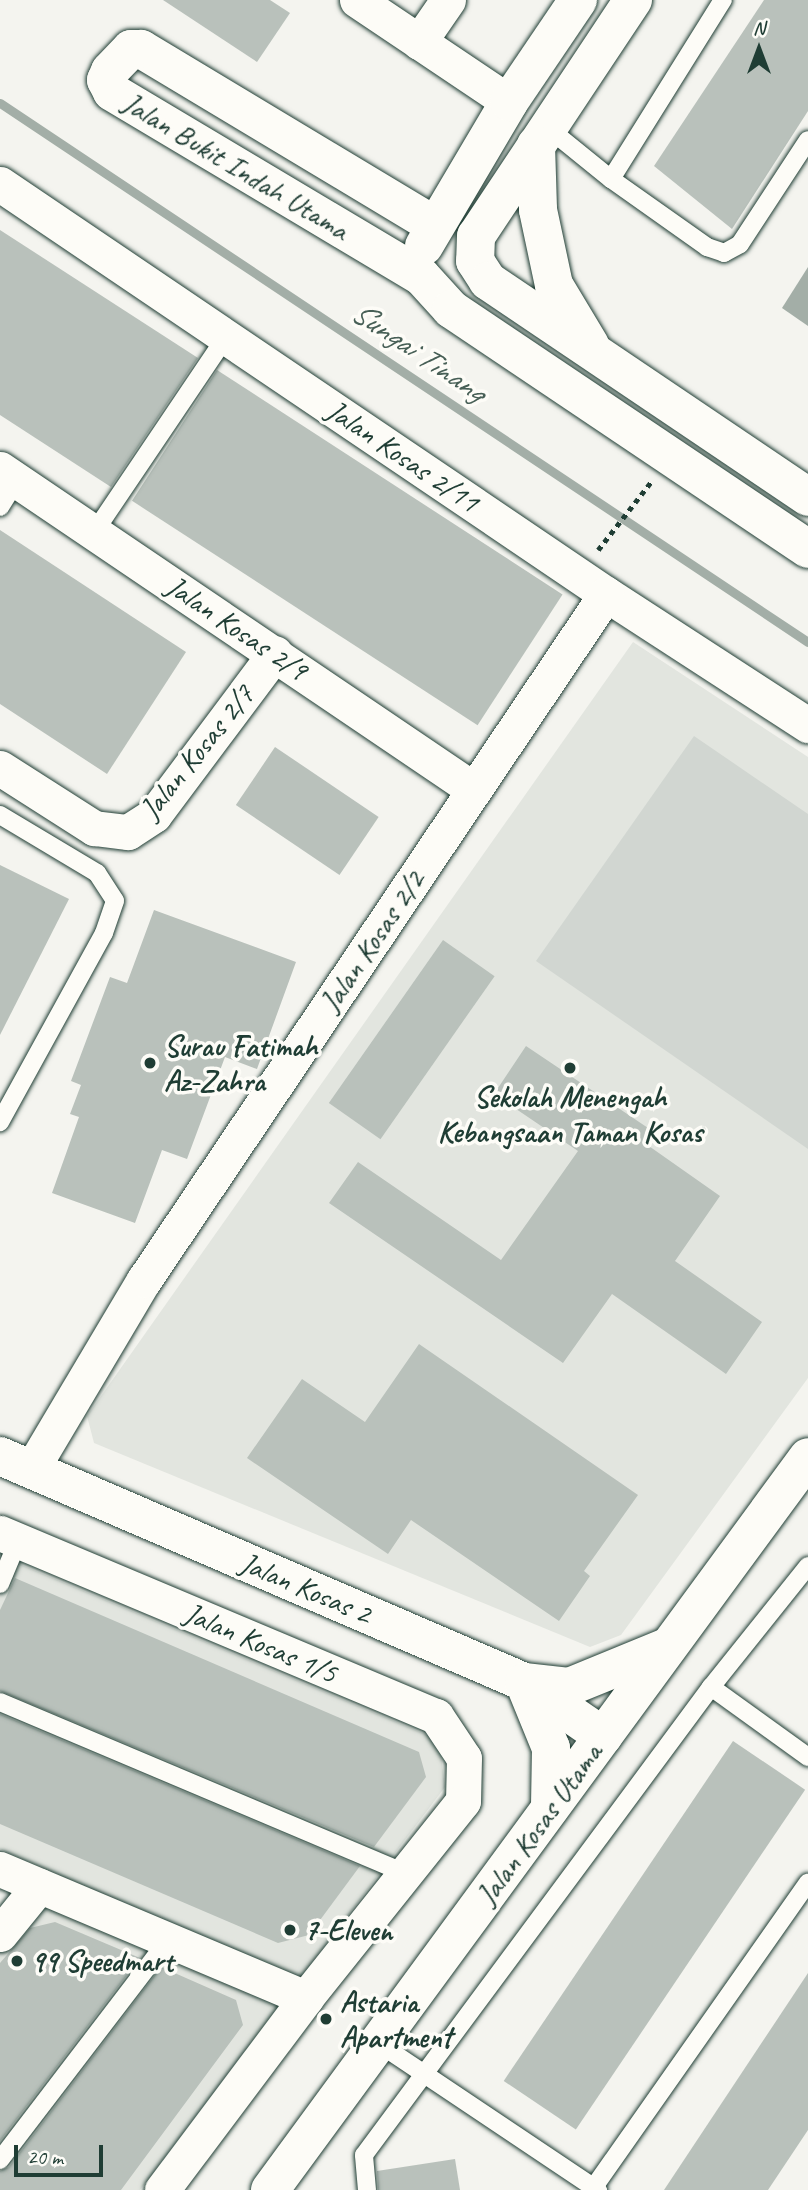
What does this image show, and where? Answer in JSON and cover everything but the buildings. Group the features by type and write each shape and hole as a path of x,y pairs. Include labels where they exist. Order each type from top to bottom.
{"street":[{"path":"357,0 509,102"},
{"path":"419,42 449,0"},
{"path":"421,276 423,249 434,225 509,102 578,0"},
{"path":"633,0 476,236 475,261 488,281 808,497"},
{"name":"Jalan Bukit Indah Utama","path":"434,225 142,49 131,49 110,71 106,80 112,92 421,276 451,309 808,549"},
{"path":"542,137 538,210 554,285 597,357"},
{"name":"Jalan Kosas 2/11","path":"0,184 606,594 808,725"},
{"name":"Jalan Kosas 2/9","path":"6,485 93,534 275,653 473,789"},
{"name":"Jalan Kosas 2/2","path":"16,1463 144,1280 606,594"},
{"name":"Jalan Kosas 2/7","path":"0,768 94,828 128,832 154,815 275,653"},
{"name":"Jalan Kosas Utama","path":"270,2190 808,1457"},
{"name":"Jalan Kosas 2","path":"16,1463 524,1682 603,1736"},
{"name":"Jalan Kosas 1/5","path":"9,1537 436,1716 464,1758 463,1801 408,1874"},
{"path":"550,1808 551,1748 524,1682 569,1687 668,1647"},
{"path":"0,1869 306,1998"},
{"path":"162,2190 306,1998 408,1874"},
{"path":"0,1934 39,1886"}],"lane":[{"path":"611,179 723,0"},
{"path":"542,137 611,179 707,247 724,253 740,244 808,140"},
{"path":"93,534 225,338"},
{"path":"0,815 97,873 115,901 104,933 0,1122"},
{"path":"0,1584 9,1537"},
{"path":"367,2190 364,2155 711,1687 808,1566"},
{"path":"711,1687 808,1757"},
{"path":"0,1702 408,1874"},
{"path":"378,2043 596,2189 808,1883"},
{"path":"0,2160 168,1940"}],"path":[{"path":"599,549 653,480"}],"shaded area":[{"path":"808,267 808,326 782,308"},
{"name":"Sekolah Menengah Kebangsaan Taman Kosas","path":"633,642 808,757 808,1378 621,1635 590,1647 94,1443 87,1416"},
{"path":"694,736 808,814 808,1149 536,961"},
{"path":"0,1556 439,1740 445,1787 140,2190 0,2190 0,1950 60,1875 0,1849"}],"waterway":[{"name":"Sungai Tinang","path":"0,103 808,642"}],"place":[{"name":"Surau Fatimah Az-Zahra","path":"150,1063"},
{"name":"Sekolah Menengah Kebangsaan Taman Kosas","path":"570,1068"},
{"name":"7-Eleven","path":"290,1930"},
{"name":"99 Speedmart","path":"17,1961"},
{"name":"Astaria Apartment","path":"326,2019"}]}
